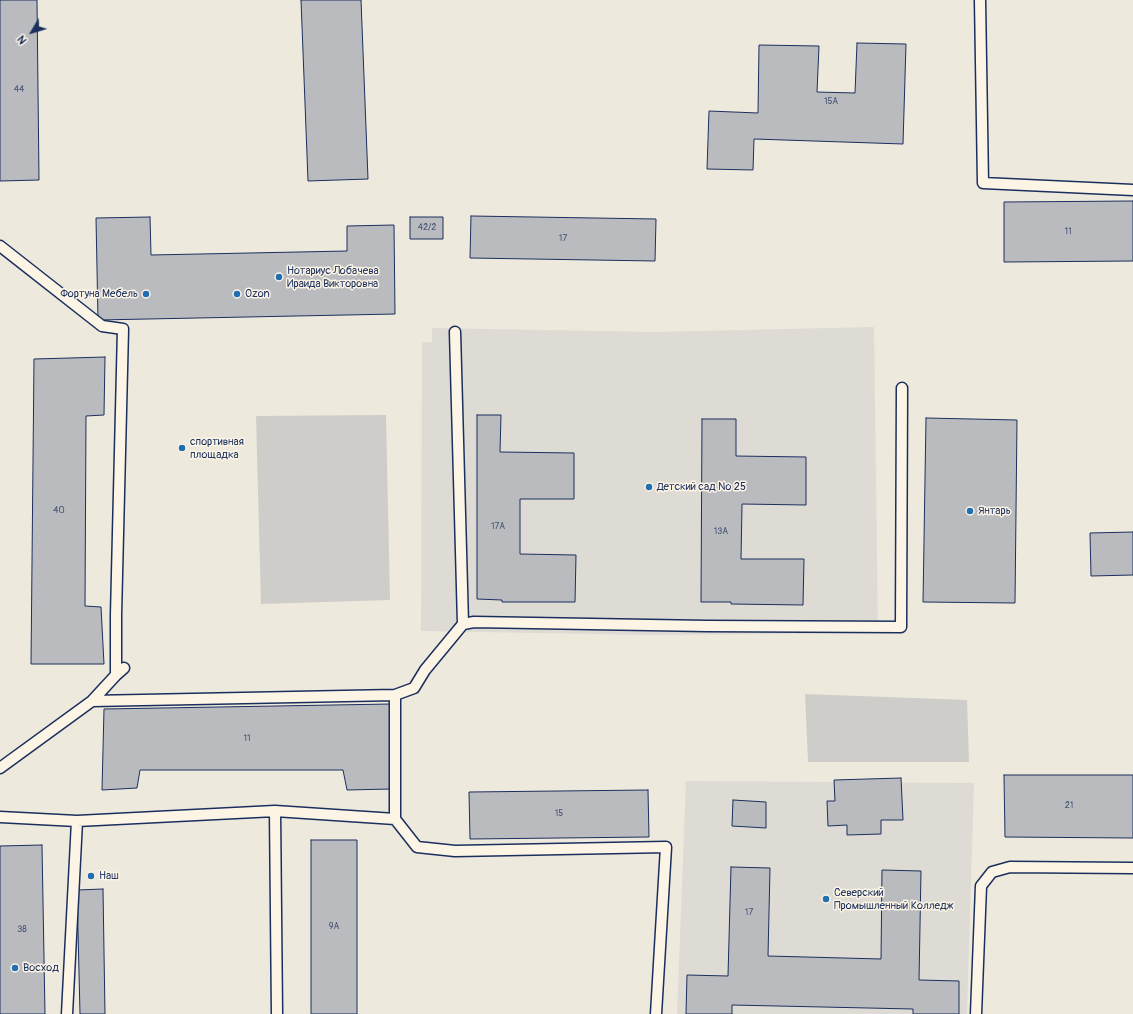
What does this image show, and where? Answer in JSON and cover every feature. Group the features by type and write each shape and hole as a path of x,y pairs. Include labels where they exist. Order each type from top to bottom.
{"lane":[{"path":"980,0 983,183 1133,190"},
{"path":"0,246 102,326 124,329 116,615 116,675"},
{"path":"455,332 464,624"},
{"path":"92,701 395,695 414,688 425,670 464,624 474,622 901,627 902,388"},
{"path":"0,768 92,701 124,668"},
{"path":"395,695 395,819 417,847 455,851 666,847 656,1014"},
{"path":"0,817 77,821 276,811 395,819"},
{"path":"276,811 277,1014"},
{"path":"67,1014 77,821"},
{"path":"976,1014 981,886 992,872 1010,867 1133,868"}],"shaded area":[{"name":"Детский сад № 25","path":"874,327 878,633 650,635 421,631 422,343 432,342 432,328 655,332"},
{"path":"386,415 390,600 261,604 256,416"},
{"path":"805,694 967,700 969,762 808,762"},
{"name":"Северский Промышленный Колледж","path":"686,781 974,783 967,1014 677,1014"}],"building":[{"path":"0,0 37,0 39,180 0,181"},
{"path":"301,0 361,0 368,179 308,181"},
{"path":"857,43 906,44 903,144 754,139 753,170 707,169 709,111 758,113 759,45 819,46 817,92 855,93"},
{"path":"1133,201 1133,261 1004,262 1004,202"},
{"path":"471,216 656,219 655,261 470,258"},
{"path":"150,217 151,255 347,251 347,226 394,225 395,314 98,320 96,218"},
{"path":"410,217 443,217 443,239 410,239"},
{"path":"105,357 104,415 86,416 85,606 101,607 104,664 31,664 34,359"},
{"path":"477,415 501,415 500,452 574,453 574,499 520,499 520,554 576,555 575,602 502,602 502,600 477,599"},
{"name":"Янтарь","path":"926,418 1017,420 1015,603 923,602"},
{"path":"702,419 736,419 736,456 806,457 806,505 742,504 741,559 804,559 803,605 701,602"},
{"path":"1133,532 1133,575 1091,576 1090,533"},
{"path":"391,704 391,789 347,790 343,770 140,770 137,788 102,790 104,709"},
{"path":"1004,775 1133,775 1133,838 1005,837"},
{"path":"901,778 903,820 881,820 881,834 847,835 847,825 828,826 827,801 835,801 834,780"},
{"path":"648,790 649,837 470,839 469,792"},
{"path":"733,800 766,802 766,828 732,826"},
{"path":"311,840 357,840 357,1014 311,1014"},
{"path":"42,845 45,1014 0,1014 0,846"},
{"path":"731,867 770,868 768,956 881,959 882,870 921,871 919,980 959,981 959,1014 913,1014 913,1009 732,1005 732,1014 686,1014 687,975 728,976"},
{"path":"103,889 105,1014 80,1014 77,890"}],"place":[{"name":"Нотариус Лобачева Ираида Викторовна","path":"279,277"},
{"name":"Фортуна Мебель","path":"146,294"},
{"name":"Ozon","path":"237,294"},
{"name":"спортивная площадка","path":"182,448"},
{"name":"Детский сад № 25","path":"649,487"},
{"name":"Янтарь","path":"970,511"},
{"name":"Наш","path":"91,876"},
{"name":"Северский Промышленный Колледж","path":"826,899"},
{"name":"Восход","path":"15,968"}]}
